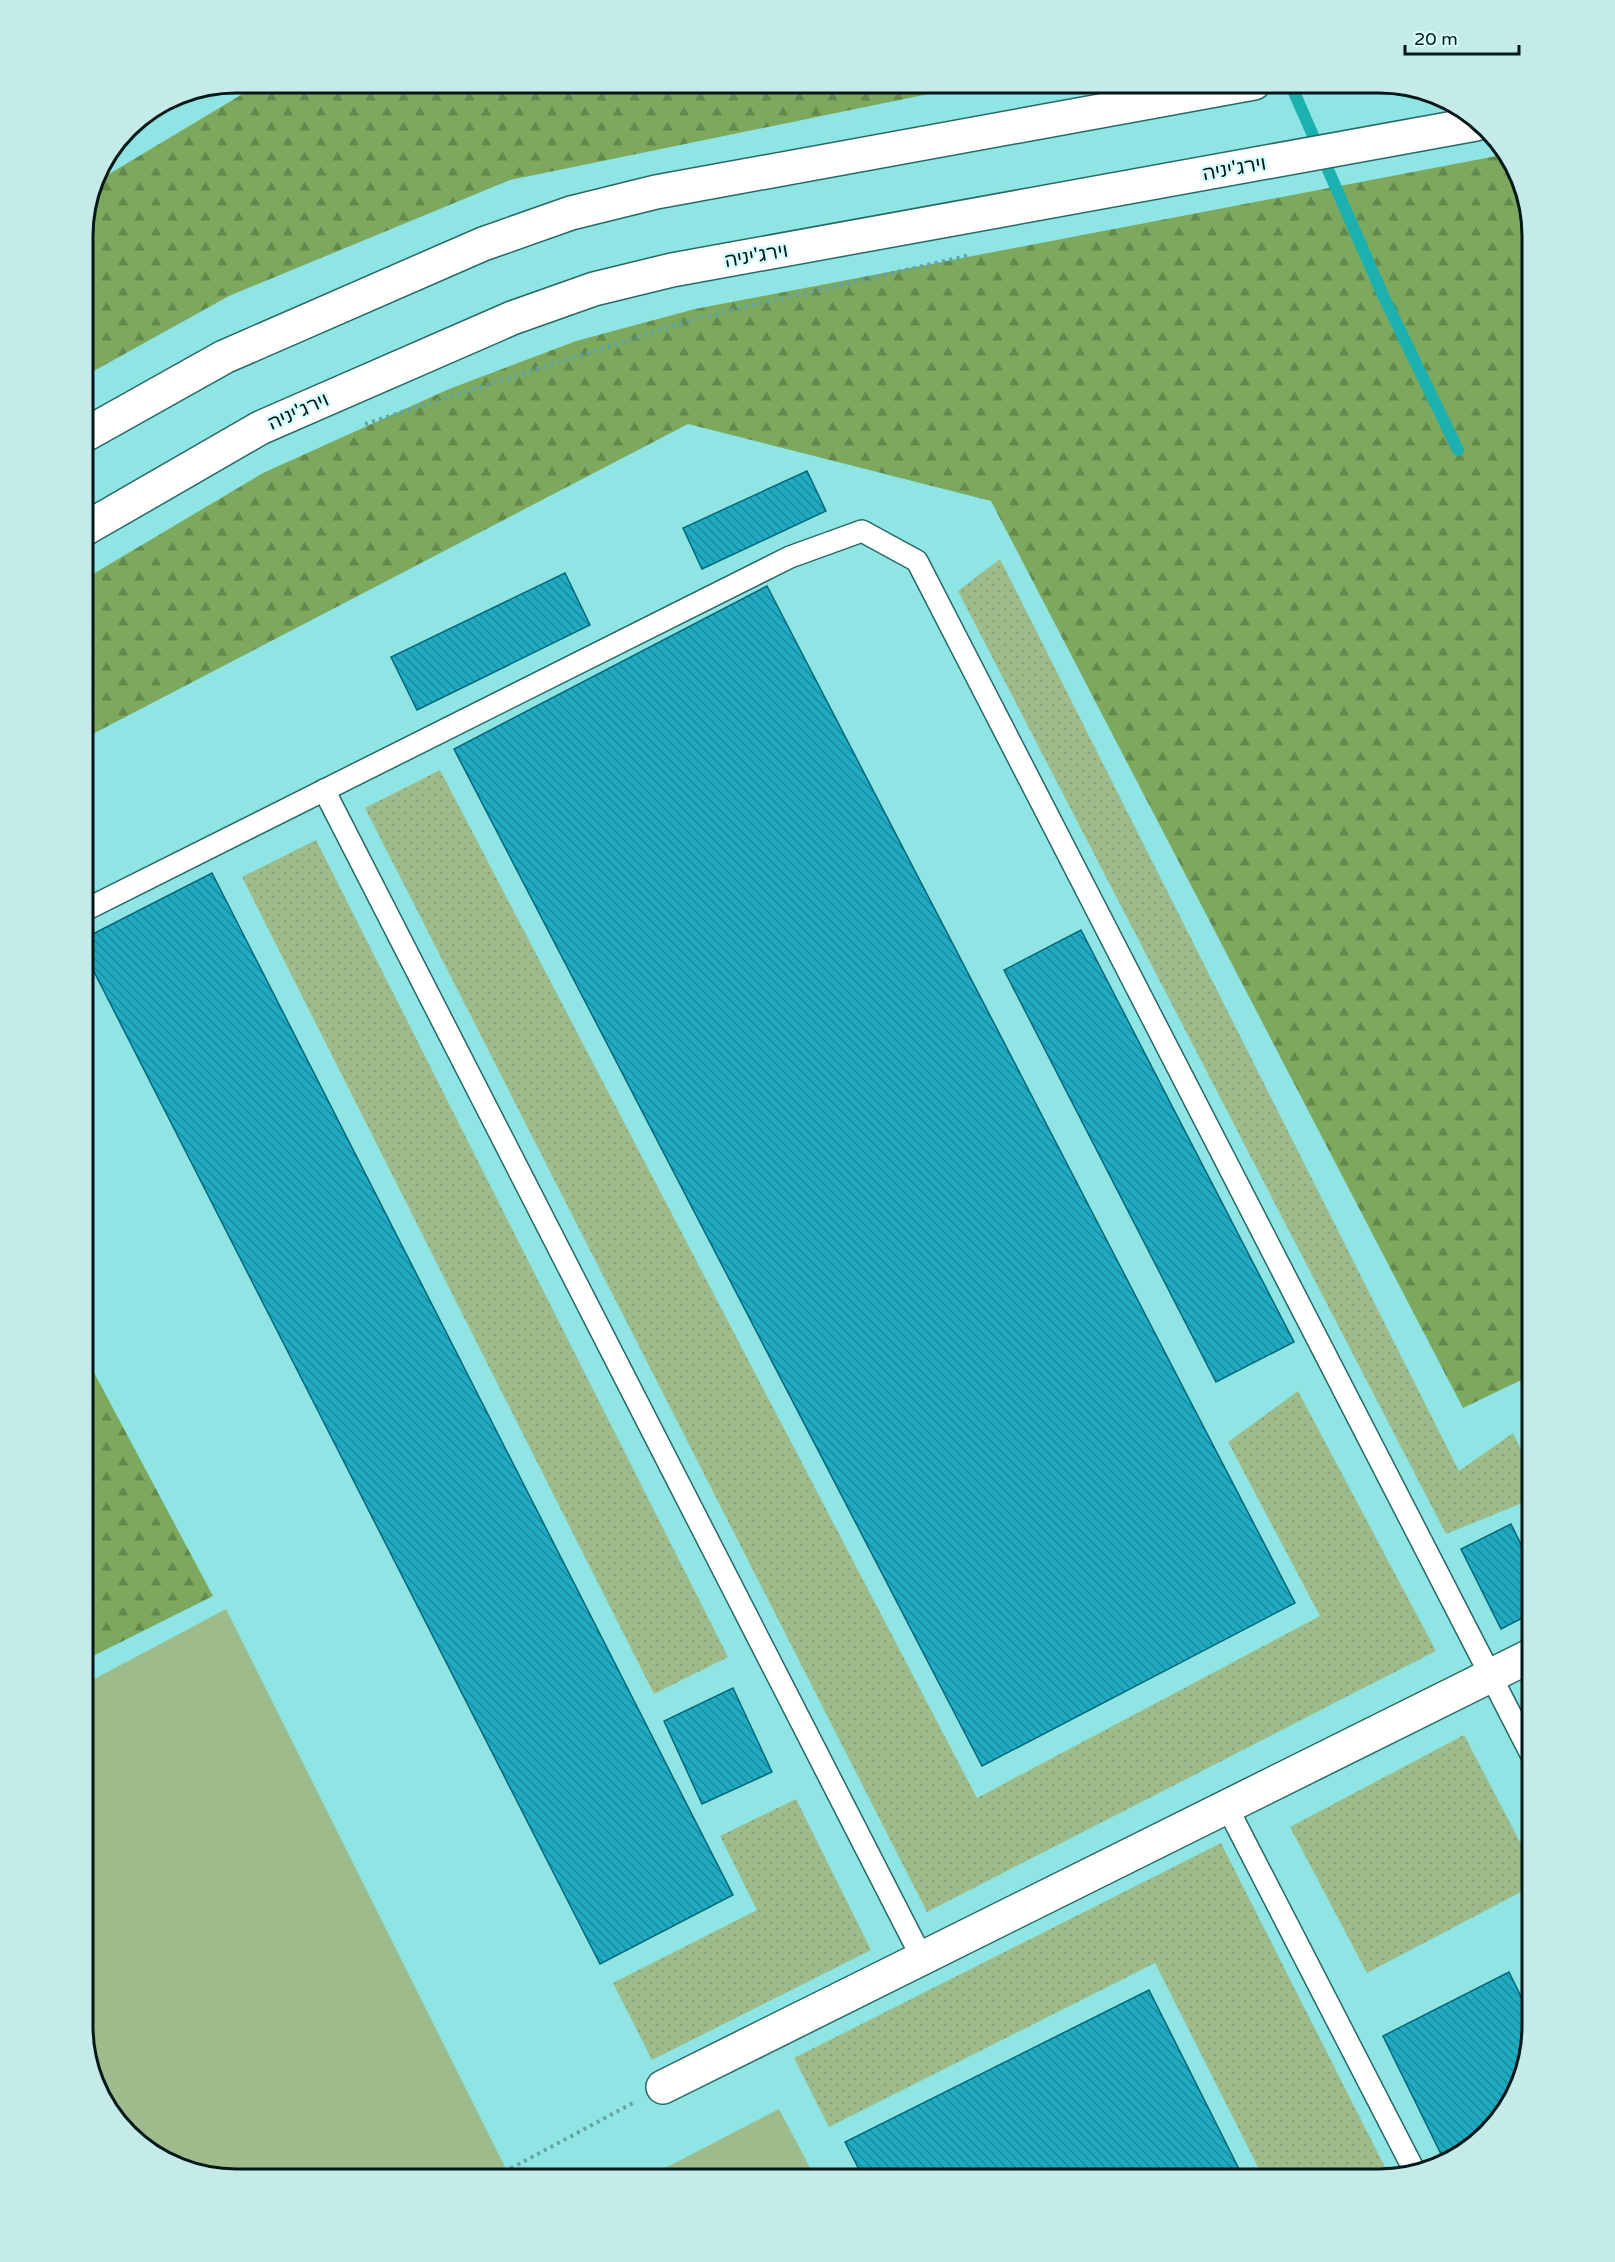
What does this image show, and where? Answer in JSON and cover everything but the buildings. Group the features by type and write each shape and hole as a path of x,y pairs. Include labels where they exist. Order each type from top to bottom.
{"street":[{"path":"93,430 224,357 483,244 571,213 656,192 1199,93"},
{"name":"וירג'יניה","path":"93,524 260,428 512,318 594,289 672,270 1469,125"},
{"path":"663,2087 1522,1660"}],"lane":[{"path":"93,906 790,556 862,531 917,561 1522,1736"},
{"path":"324,789 922,1958"},
{"path":"1227,1807 1411,2165"}],"path":[{"path":"359,427 694,319 973,255"},
{"path":"510,2169 663,2087"}],"green space":[{"path":"244,93 933,93 510,180 229,296 93,371 93,227 98,199 107,175"},
{"path":"1497,156 1511,181 1517,199 1522,236 1522,1380 1463,1408 991,501 688,424 93,734 93,574 263,473 449,389 576,341 695,309"},
{"path":"1000,559 1459,1471 1513,1433 1522,1452 1522,1503 1446,1534 958,591"},
{"path":"440,770 977,1798 1320,1616 1228,1442 1298,1391 1436,1651 927,1912 365,808"},
{"path":"316,840 728,1657 654,1694 242,877"},
{"path":"93,1371 213,1596 93,1656"},
{"path":"226,1609 506,2169 227,2169 190,2161 173,2154 149,2139 123,2113 112,2098 104,2081 94,2045 93,1680"},
{"path":"1464,1735 1522,1846 1522,1891 1367,1973 1290,1827"},
{"path":"796,1799 871,1950 652,2060 613,1983 757,1910 720,1836"},
{"path":"1221,1843 1386,2169 1259,2169 1155,1963 829,2127 794,2058"},
{"path":"779,2109 811,2169 663,2169"}],"waterway":[{"path":"1294,93 1382,293 1458,450"}]}
